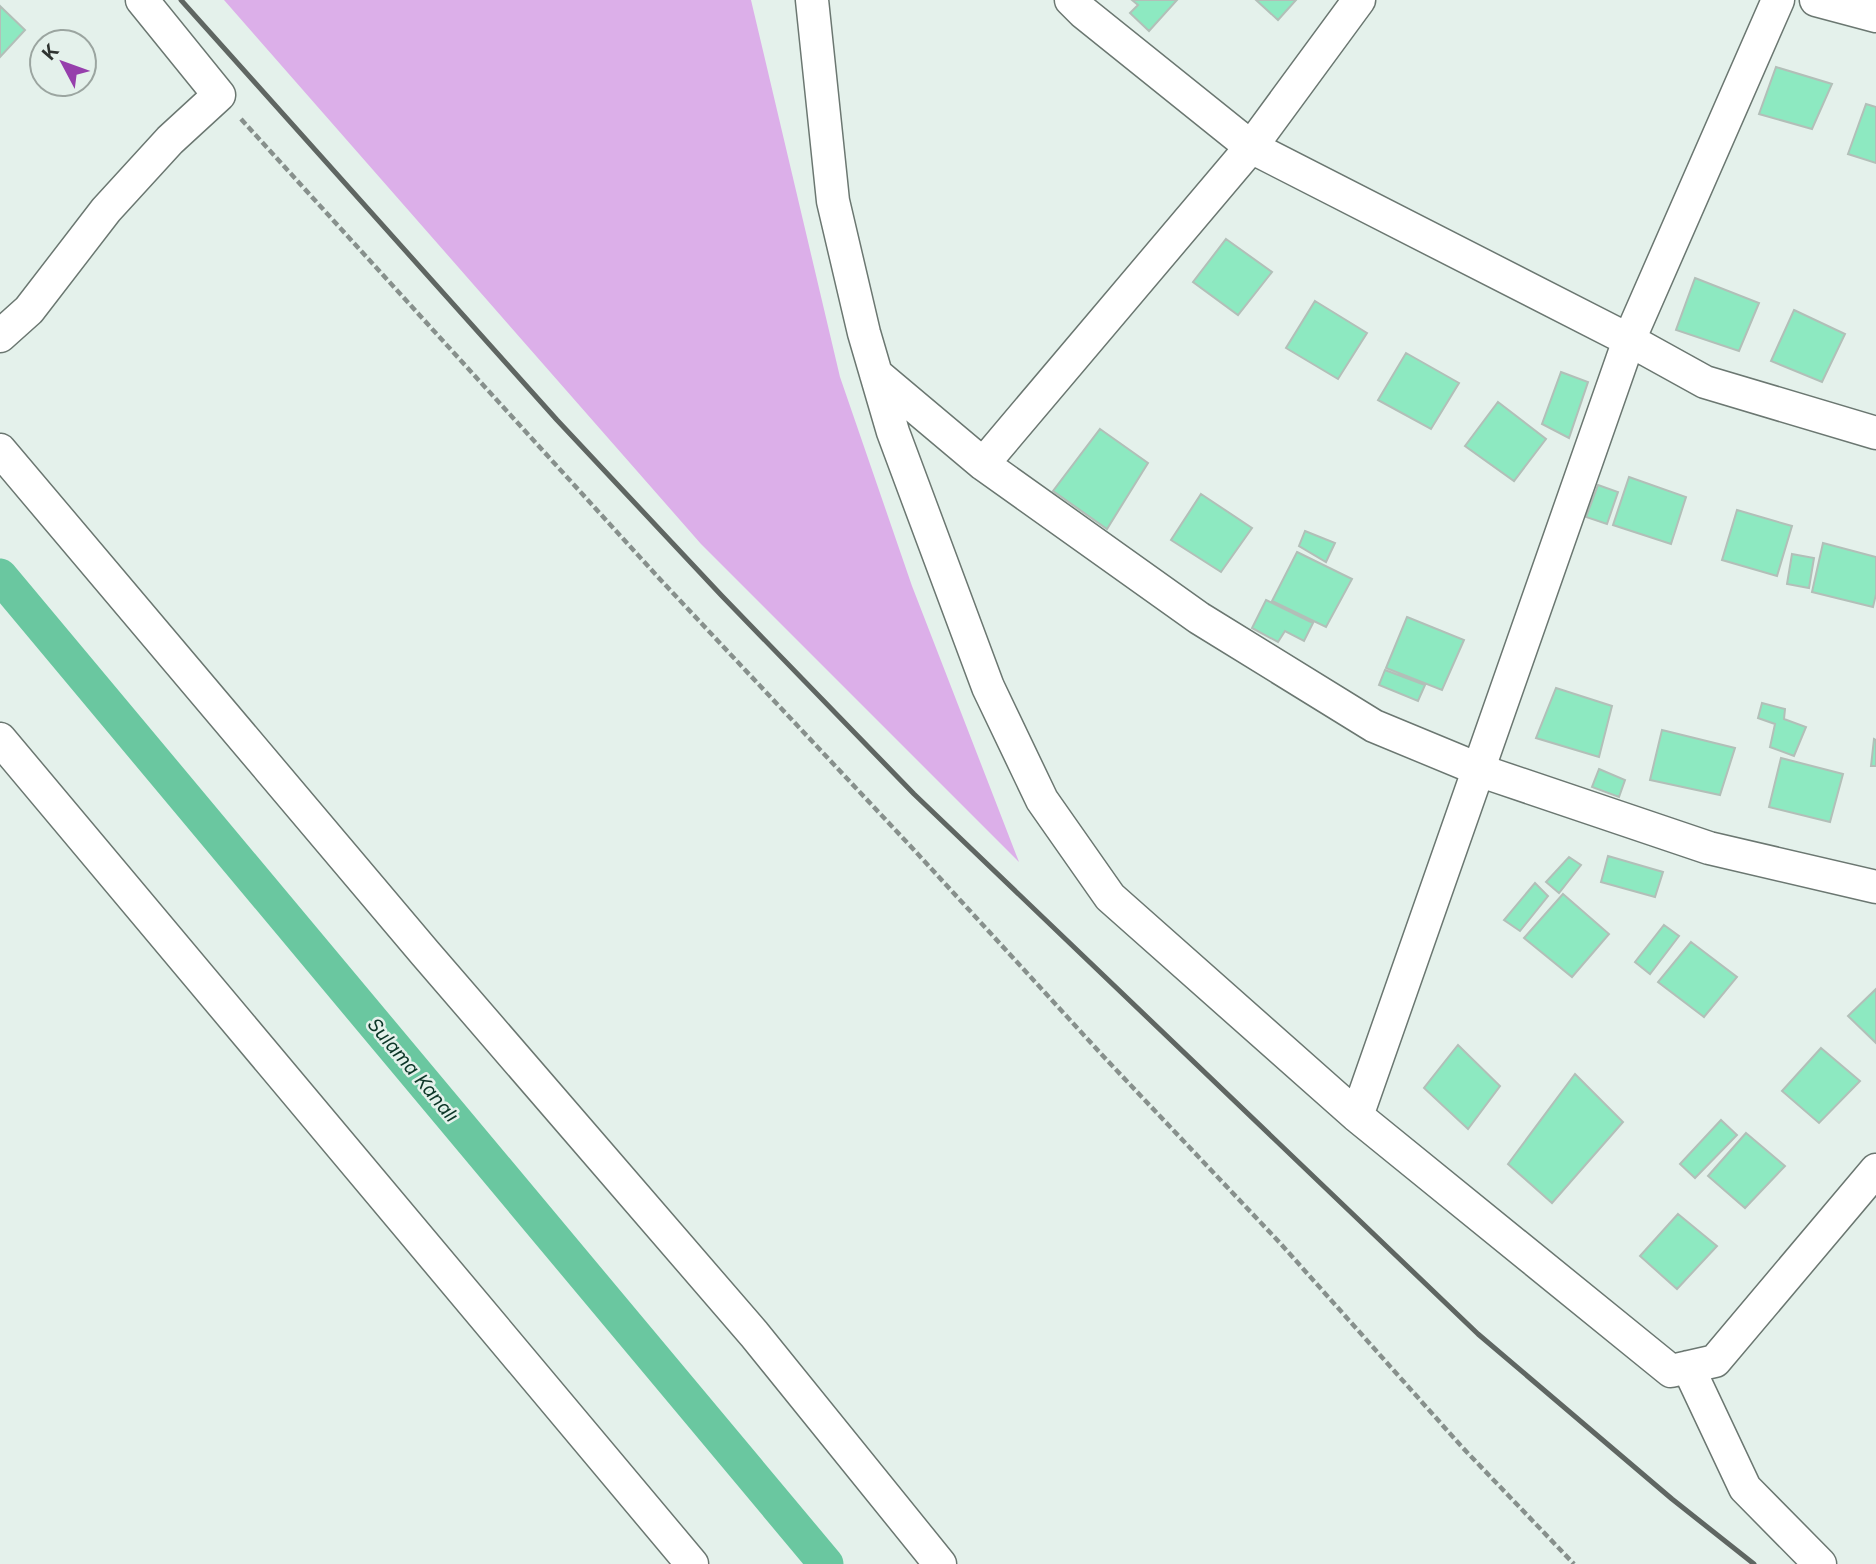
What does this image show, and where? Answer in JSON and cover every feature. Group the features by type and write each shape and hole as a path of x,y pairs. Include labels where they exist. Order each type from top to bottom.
{"street":[{"path":"0,336 29,310 106,209 170,140 219,95 142,0"},
{"path":"812,0 833,201 876,374 894,432 988,687 1042,800 1110,897 1357,1116 1671,1371 1715,1361 1876,1170"},
{"path":"1071,0 1251,147 1705,382 1876,433"},
{"path":"983,464 1251,147 1359,0"},
{"path":"1357,1116 1629,341 1778,0"},
{"path":"1816,0 1876,16"},
{"path":"876,374 983,464 1199,618 1374,726 1478,768 1709,848 1876,887"},
{"path":"0,450 434,964 754,1334 940,1564"},
{"path":"0,739 692,1564"},
{"path":"1688,1367 1745,1488 1820,1564"}],"path":[{"path":"219,95 657,576 1281,1244 1462,1447 1574,1564"}],"shaded area":[{"path":"224,0 751,0 840,377 912,586 1019,862 701,544"}],"building":[{"path":"1132,0 1177,0 1149,31 1130,13 1138,5"},
{"path":"1256,0 1296,0 1278,20"},
{"path":"0,6 25,30 0,57"},
{"path":"1776,67 1832,84 1812,129 1759,114"},
{"path":"1866,104 1876,107 1876,163 1848,154"},
{"path":"1226,239 1272,272 1238,315 1193,282"},
{"path":"1695,278 1759,303 1739,351 1676,330"},
{"path":"1315,301 1367,333 1338,379 1286,348"},
{"path":"1794,310 1845,334 1822,382 1771,361"},
{"path":"1406,353 1459,383 1431,429 1378,400"},
{"path":"1561,372 1588,382 1569,438 1542,424"},
{"path":"1498,402 1546,439 1514,481 1465,446"},
{"path":"1100,429 1148,463 1107,529 1053,491"},
{"path":"1629,477 1686,497 1671,544 1613,525"},
{"path":"1598,485 1618,492 1607,524 1586,517"},
{"path":"1201,494 1252,528 1221,572 1171,540"},
{"path":"1737,510 1792,526 1777,576 1722,560"},
{"path":"1305,531 1335,543 1326,562 1299,546"},
{"path":"1823,543 1876,557 1876,594 1873,607 1812,592"},
{"path":"1297,552 1352,579 1326,627 1272,601"},
{"path":"1792,554 1814,558 1809,588 1787,584"},
{"path":"1266,600 1313,623 1304,641 1285,631 1278,642 1252,628"},
{"path":"1407,617 1464,640 1442,690 1386,668"},
{"path":"1385,670 1425,685 1418,701 1379,685"},
{"path":"1556,688 1612,706 1599,757 1536,738"},
{"path":"1762,703 1785,709 1784,719 1806,727 1794,756 1770,747 1775,724 1758,718"},
{"path":"1662,730 1735,748 1720,795 1650,780"},
{"path":"1874,739 1876,766 1871,766"},
{"path":"1781,758 1843,774 1830,822 1769,807"},
{"path":"1599,769 1625,780 1619,797 1592,787"},
{"path":"1608,856 1663,872 1655,897 1601,882"},
{"path":"1569,857 1581,865 1559,893 1546,882"},
{"path":"1535,883 1548,896 1520,931 1504,920"},
{"path":"1563,894 1609,934 1572,977 1524,938"},
{"path":"1664,925 1679,936 1650,974 1635,962"},
{"path":"1691,942 1737,977 1704,1017 1658,982"},
{"path":"1876,989 1876,1043 1848,1016"},
{"path":"1458,1045 1500,1086 1468,1129 1424,1088"},
{"path":"1821,1048 1860,1081 1819,1123 1782,1091"},
{"path":"1575,1074 1623,1122 1552,1203 1508,1164"},
{"path":"1721,1120 1737,1135 1695,1178 1680,1164"},
{"path":"1746,1133 1785,1166 1745,1208 1708,1176"},
{"path":"1678,1214 1717,1246 1677,1289 1640,1256"}],"waterway":[{"name":"Sulama Kanalı","path":"0,576 826,1564"}],"railway":[{"path":"181,0 557,420 722,596 914,794 1478,1334 1672,1499 1754,1564"}]}
